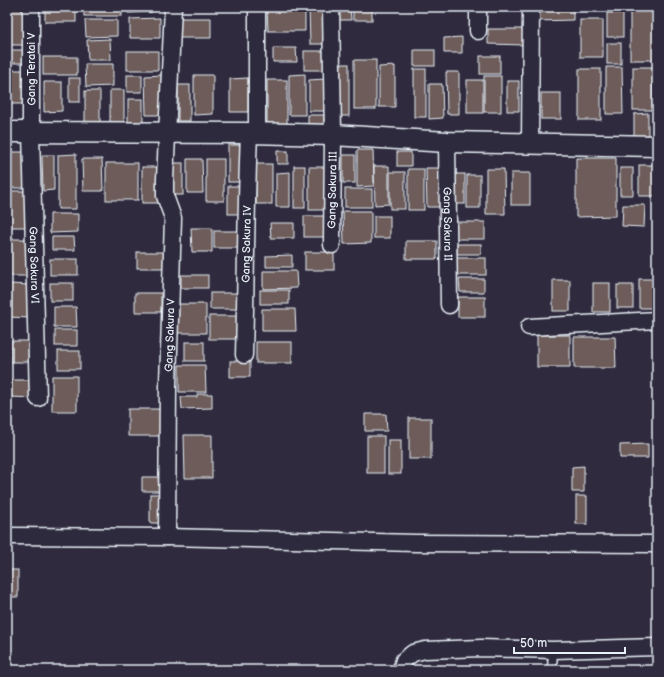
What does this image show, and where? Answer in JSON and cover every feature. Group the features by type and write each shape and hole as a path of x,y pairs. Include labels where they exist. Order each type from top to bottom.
{"street":[{"name":"Gang Teratai V","path":"31,132 32,7"},
{"name":"Gang Sakura V","path":"167,537 168,384 173,218 165,196 173,7"},
{"name":"Gang Sakura IV","path":"244,355 246,222 253,133 257,7"},
{"name":"Gang Sakura III","path":"331,7 332,245"},
{"path":"478,7 478,31"},
{"path":"530,144 531,7"},
{"path":"7,132 253,133 332,135 447,142 657,146"},
{"name":"Gang Sakura VI","path":"31,132 38,398"},
{"name":"Gang Sakura II","path":"447,142 449,305"},
{"path":"529,327 657,320"},
{"path":"657,534 657,548"},
{"path":"7,536 167,537 416,543 657,544"},
{"path":"401,670 404,660 413,653 425,650 481,648 553,650 657,646"}],"lane":[{"path":"552,670 553,650"}],"building":[{"path":"7,7 26,7 26,45 7,45"},
{"path":"45,7 76,7 76,22 45,22"},
{"path":"84,7 122,7 122,16 84,16"},
{"path":"128,7 152,7 152,12 128,13"},
{"path":"309,7 324,7 324,44 310,44"},
{"path":"332,7 350,7 351,20 332,20"},
{"path":"353,7 372,7 372,20 353,20"},
{"path":"537,7 573,7 573,20 537,21"},
{"path":"630,7 657,7 657,60 630,60"},
{"path":"267,8 305,8 305,31 268,31"},
{"path":"607,13 623,13 623,37 607,37"},
{"path":"160,18 160,38 130,38 130,19"},
{"path":"178,18 211,18 211,38 179,38"},
{"path":"85,20 117,20 117,36 86,37"},
{"path":"580,20 603,20 603,57 580,57"},
{"path":"488,29 526,29 525,45 488,44"},
{"path":"462,37 462,53 444,53 444,38"},
{"path":"110,39 111,60 88,60 87,40"},
{"path":"607,43 621,43 621,64 607,64"},
{"path":"273,48 296,48 297,62 273,62"},
{"path":"7,50 30,50 30,63 7,63"},
{"path":"414,50 435,50 435,66 414,66"},
{"path":"127,51 158,51 158,70 127,70"},
{"path":"304,51 324,51 324,70 304,70"},
{"path":"480,56 500,56 500,74 480,74"},
{"path":"43,57 77,57 77,75 43,75"},
{"path":"354,60 376,60 376,109 354,109"},
{"path":"85,64 113,64 113,86 86,87"},
{"path":"333,64 349,64 349,116 333,116"},
{"path":"395,66 395,107 379,107 379,67"},
{"path":"606,67 622,67 623,114 606,114"},
{"path":"633,67 653,67 653,110 633,110"},
{"path":"414,69 426,69 426,117 414,117"},
{"path":"579,69 601,69 601,120 579,120"},
{"path":"7,70 24,70 25,104 7,104"},
{"path":"446,72 459,72 459,114 447,114"},
{"path":"305,74 305,115 289,115 289,75"},
{"path":"127,75 142,75 142,92 127,92"},
{"path":"163,75 164,115 146,115 145,76"},
{"path":"194,75 213,75 213,114 194,115"},
{"path":"484,76 501,76 501,112 484,112"},
{"path":"69,78 80,78 80,102 69,102"},
{"path":"248,78 248,112 230,112 230,79"},
{"path":"325,79 325,111 309,111 309,80"},
{"path":"267,80 287,80 287,124 267,124"},
{"path":"467,80 483,80 483,113 467,113"},
{"path":"507,81 519,81 519,111 507,111"},
{"path":"44,82 62,82 62,111 44,112"},
{"path":"429,84 442,84 443,118 429,119"},
{"path":"178,85 190,85 190,121 178,121"},
{"path":"110,90 124,90 124,126 110,126"},
{"path":"85,91 100,91 100,122 85,122"},
{"path":"541,93 561,93 561,119 541,119"},
{"path":"128,99 143,99 143,124 128,124"},
{"path":"648,113 648,139 634,139 634,114"},
{"path":"308,115 324,115 324,130 308,130"},
{"path":"228,145 246,145 246,182 228,182"},
{"path":"357,150 373,150 374,186 357,187"},
{"path":"277,151 288,151 288,164 277,164"},
{"path":"7,152 25,152 25,188 7,188"},
{"path":"397,152 411,152 411,166 397,166"},
{"path":"76,154 76,209 58,209 58,155"},
{"path":"42,155 54,155 54,190 43,191"},
{"path":"343,155 355,155 355,183 343,183"},
{"path":"576,158 616,158 616,216 576,217"},
{"path":"82,159 102,159 103,191 83,191"},
{"path":"187,159 202,159 203,193 187,193"},
{"path":"206,159 224,159 224,201 206,201"},
{"path":"106,163 138,163 138,200 106,200"},
{"path":"168,163 183,163 183,195 168,195"},
{"path":"256,164 272,164 272,204 256,204"},
{"path":"639,165 657,165 657,196 639,196"},
{"path":"294,166 305,166 305,208 294,208"},
{"path":"374,166 389,166 389,204 375,205"},
{"path":"142,167 161,167 161,203 142,203"},
{"path":"309,167 328,167 328,210 309,210"},
{"path":"426,168 441,168 442,207 427,207"},
{"path":"620,168 633,168 633,195 620,195"},
{"path":"408,169 424,169 424,210 408,210"},
{"path":"486,169 504,169 505,214 486,214"},
{"path":"290,172 290,207 276,207 276,173"},
{"path":"390,172 405,172 405,209 390,209"},
{"path":"511,173 530,173 530,205 511,205"},
{"path":"453,174 465,174 465,204 453,204"},
{"path":"467,175 480,175 480,208 467,208"},
{"path":"228,186 243,186 243,214 228,214"},
{"path":"345,189 372,189 372,207 345,207"},
{"path":"7,191 26,191 26,227 7,227"},
{"path":"623,205 645,205 644,227 622,226"},
{"path":"343,211 371,211 371,243 344,244"},
{"path":"50,214 78,214 78,232 50,233"},
{"path":"304,216 326,216 326,237 304,237"},
{"path":"374,216 390,216 390,238 374,238"},
{"path":"455,222 485,222 485,239 455,239"},
{"path":"270,223 294,223 294,238 271,238"},
{"path":"191,228 212,228 212,252 192,252"},
{"path":"214,231 243,231 243,248 214,248"},
{"path":"52,237 74,237 75,250 52,250"},
{"path":"7,239 28,239 28,276 7,276"},
{"path":"406,241 437,241 437,259 406,259"},
{"path":"457,244 481,244 481,254 457,254"},
{"path":"137,252 164,252 164,268 137,268"},
{"path":"305,252 334,252 334,270 305,270"},
{"path":"292,255 292,267 266,267 266,256"},
{"path":"453,258 486,258 486,275 453,275"},
{"path":"50,259 78,259 78,275 50,275"},
{"path":"263,271 296,271 297,288 263,289"},
{"path":"181,275 208,275 208,288 181,288"},
{"path":"459,279 484,279 484,292 460,292"},
{"path":"639,279 656,279 656,308 639,308"},
{"path":"553,280 570,280 570,311 553,311"},
{"path":"50,283 73,283 73,301 50,301"},
{"path":"593,283 610,283 610,312 593,312"},
{"path":"9,284 30,285 30,318 8,317"},
{"path":"617,285 633,285 633,308 617,308"},
{"path":"260,290 289,290 289,304 260,304"},
{"path":"135,293 161,293 161,312 135,312"},
{"path":"210,293 241,293 241,309 210,309"},
{"path":"458,297 485,297 485,317 458,317"},
{"path":"175,304 206,304 206,333 175,333"},
{"path":"54,307 76,307 77,327 54,327"},
{"path":"262,309 295,309 296,331 262,331"},
{"path":"209,316 239,316 239,339 209,339"},
{"path":"55,330 77,330 77,346 55,346"},
{"path":"537,335 570,335 570,367 537,367"},
{"path":"574,337 615,337 616,368 574,368"},
{"path":"11,341 33,341 33,362 10,362"},
{"path":"185,342 204,342 204,361 185,361"},
{"path":"256,342 292,342 292,363 256,363"},
{"path":"58,351 80,351 80,369 58,369"},
{"path":"230,361 250,361 250,377 230,377"},
{"path":"179,365 205,365 206,392 179,392"},
{"path":"52,376 77,376 77,411 52,411"},
{"path":"10,380 34,380 33,398 10,397"},
{"path":"197,394 212,394 212,408 182,409 181,397 197,397"},
{"path":"128,409 164,409 165,436 128,436"},
{"path":"365,414 386,414 387,431 365,431"},
{"path":"409,418 431,418 431,459 409,459"},
{"path":"184,435 212,435 212,478 185,478"},
{"path":"367,436 384,436 384,473 367,473"},
{"path":"388,440 401,440 401,474 388,474"},
{"path":"648,444 648,458 620,458 620,445"},
{"path":"584,466 584,492 572,492 572,467"},
{"path":"142,477 158,477 159,491 142,491"},
{"path":"150,494 165,494 165,523 150,523"},
{"path":"576,496 587,496 587,524 576,524"},
{"path":"7,570 18,570 18,597 7,597"}]}
